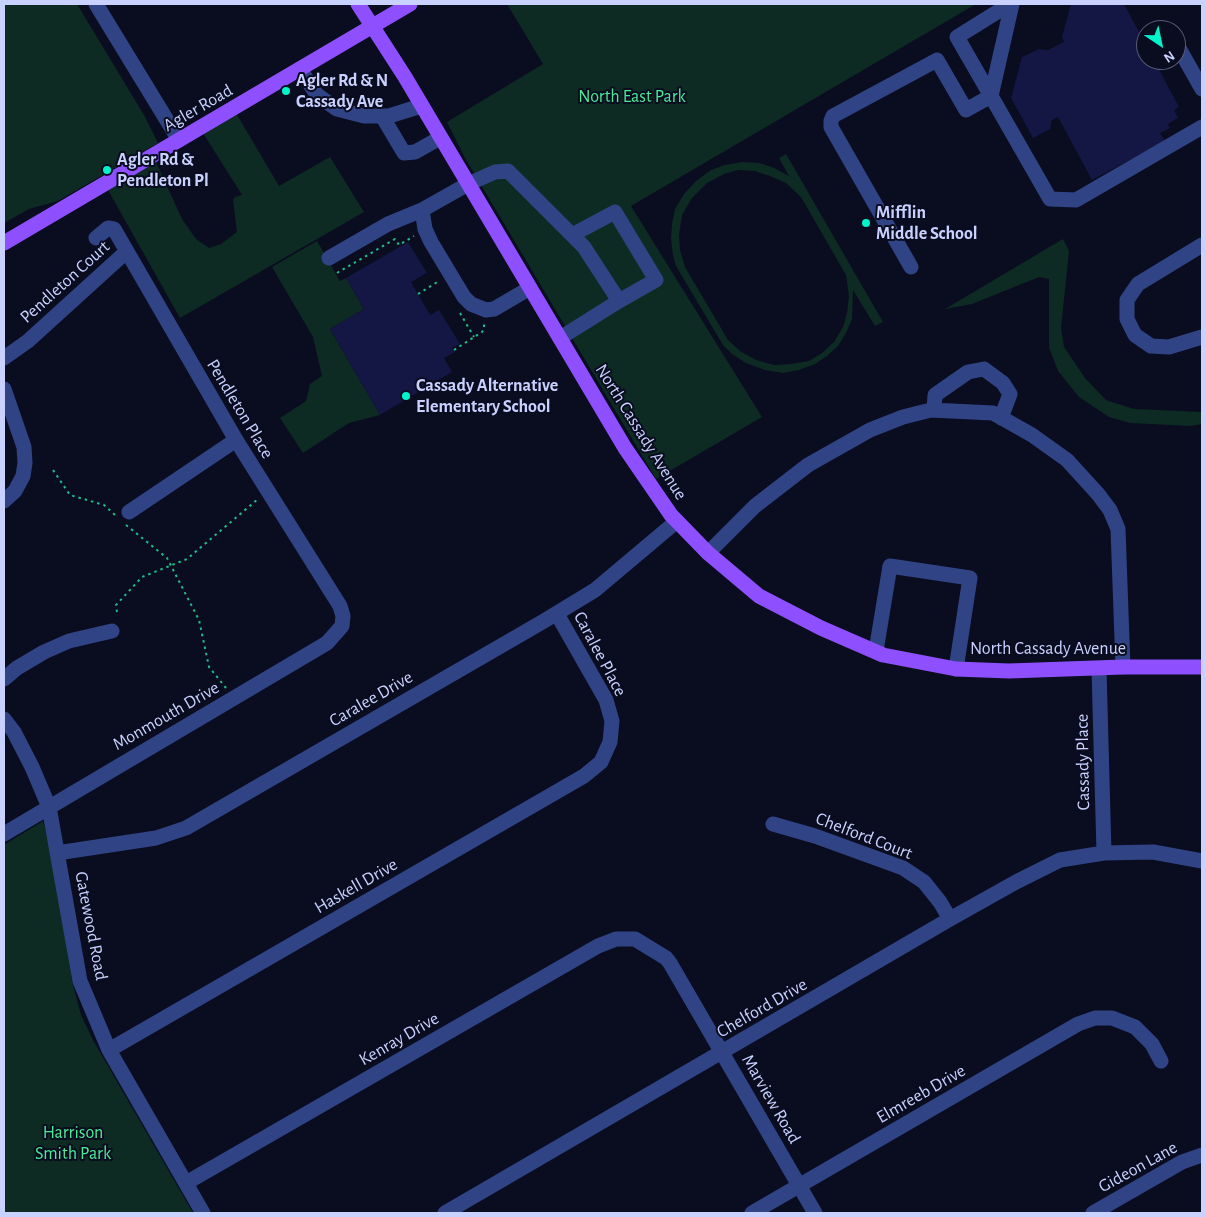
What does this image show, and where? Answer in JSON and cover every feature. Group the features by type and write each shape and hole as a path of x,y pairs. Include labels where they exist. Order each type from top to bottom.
{"main road":[{"name":"North Cassady Avenue","path":"358,4 468,184 625,448 671,515 708,552 759,596 821,628 883,655 956,669 1010,671 1123,667 1202,667"},
{"name":"Agler Road","path":"4,244 410,4"}],"street":[{"path":"96,4 180,140"},
{"path":"911,267 831,127 831,121 833,116 937,60 966,110 991,96 1011,4"},
{"path":"1011,4 957,37 1050,200 1076,200 1202,127"},
{"path":"1186,61 1202,89"},
{"path":"300,69 317,95 337,109 364,116 389,116 421,106"},
{"path":"382,116 404,153 415,152 440,138"},
{"path":"329,258 388,224 422,210 468,184 495,172 508,171 584,247 619,301"},
{"path":"422,210 425,229 431,242 470,304 486,310 494,309 530,288"},
{"path":"560,338 656,280 616,212 572,235"},
{"name":"Pendleton Place","path":"96,238 108,228 114,229 236,440 340,606 343,616 342,626"},
{"path":"1202,245 1138,284 1127,300 1127,319 1135,335 1150,346 1169,348 1202,337"},
{"name":"Pendleton Court","path":"4,358 28,341 126,252"},
{"path":"934,410 935,395 968,372 984,369 1003,382 1010,394 997,416"},
{"path":"4,389 24,447 25,463 23,476 15,491 4,501"},
{"path":"708,552 755,506 808,465 870,430 903,417 934,410 997,416 1032,435 1067,460 1110,510 1118,529 1123,667"},
{"path":"124,518 236,440"},
{"name":"Caralee Drive","path":"57,853 156,838 186,828 595,590 677,521"},
{"path":"876,651 890,566 970,578 956,669"},
{"name":"Caralee Place","path":"556,614 606,700 612,721 610,742"},
{"name":"Monmouth Drive","path":"4,834 327,643 342,626"},
{"path":"4,679 17,668 44,652 69,642 112,631"},
{"name":"Cassady Place","path":"1099,669 1104,853"},
{"name":"Gatewood Road","path":"4,718 14,732 32,767 49,807 80,981 109,1050 203,1213"},
{"name":"Haskell Drive","path":"109,1050 584,776 601,762 610,742"},
{"name":"Chelford Court","path":"773,824 815,836 903,868 924,882 950,920"},
{"name":"Chelford Drive","path":"445,1213 1016,882 1060,860 1104,853 1153,852 1202,862"},
{"name":"Kenray Drive","path":"186,1183 598,946 616,938 635,939"},
{"name":"Marview Road","path":"635,939 666,958 670,963 815,1213"},
{"name":"Elmreeb Drive","path":"752,1213 1078,1024 1095,1018 1112,1018 1135,1027 1152,1044 1161,1061"},
{"name":"Gideon Lane","path":"1093,1213 1182,1162 1202,1155"}],"path":[{"path":"337,273 395,239 399,245 415,236"},
{"path":"418,294 441,280"},
{"path":"458,309 474,337"},
{"path":"454,350 484,329 484,322"},
{"path":"53,470 70,495 104,505 124,518 167,558 199,620 209,667 233,698"},
{"path":"117,612 116,604 142,577 187,559 254,501 269,492"}],"green space":[{"path":"4,4 77,4 144,115 158,143 58,201 29,209 4,223"},
{"name":"North East Park","path":"507,4 976,4 631,206 762,417 656,479 465,158 447,122 543,64"},
{"path":"236,113 279,186 330,157 364,212 180,318 108,190 156,162 182,219 196,239 209,248 221,244 237,232 233,200 235,197 242,195 203,133"},
{"path":"786,154 883,322 875,326 853,290 852,319 838,346 815,364 783,373 765,370 746,363 732,354 723,345 676,266 671,239 675,209 684,194 696,181 711,170 742,162 759,163 789,176 779,158","holes":["738,170 755,171 786,183 801,197 846,275 849,296 843,327 834,342 809,361 774,365 756,360 740,351 728,340 685,267 680,250 679,235 682,215 692,198 707,183 724,174"]},
{"path":"1063,239 1069,251 1061,328 1064,347 1085,378 1106,400 1134,409 1202,412 1202,424 1191,426 1130,423 1109,417 1079,397 1058,371 1049,347 1049,279 1039,277 972,304 945,309"},
{"path":"317,241 340,281 346,278 364,309 330,329 380,415 349,423 303,453 280,418 306,401 310,384 322,376 313,337 272,267"},
{"name":"Harrison Smith Park","path":"43,821 55,871 72,981 81,1015 93,1040 193,1213 4,1213 4,845"}],"building":[{"path":"1071,4 1124,4 1136,26 1136,70 1159,70 1179,107 1174,110 1178,118 1168,124 1170,128 1160,133 1165,141 1092,180 1058,117 1052,120 1050,129 1033,138 1011,98 1022,57 1039,49 1048,50 1064,42 1062,37"},
{"path":"408,242 427,273 411,282 430,315 439,310 460,344 452,348 455,352 444,358 452,372 380,415 330,329 364,309 346,278"}],"place":[{"name":"Agler Rd & N Cassady Ave","path":"286,91"},
{"name":"Agler Rd & Pendleton Pl","path":"107,170"},
{"name":"Mifflin Middle School","path":"866,223"},
{"name":"Cassady Alternative Elementary School","path":"406,396"}]}
